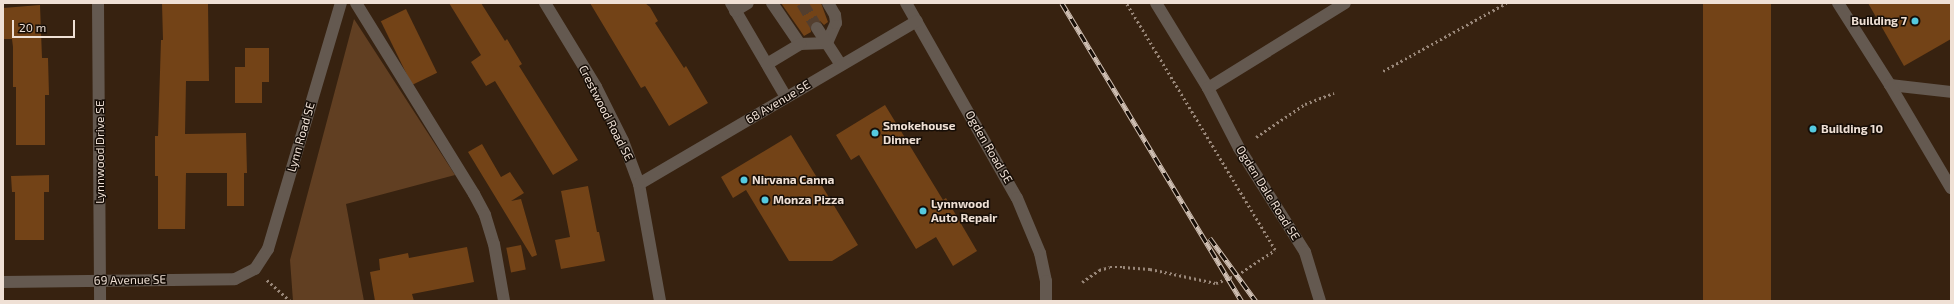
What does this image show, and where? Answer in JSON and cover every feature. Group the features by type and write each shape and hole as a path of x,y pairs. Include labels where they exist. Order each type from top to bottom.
{"street":[{"name":"Lynnwood Drive SE","path":"98,3 100,301"},
{"name":"Lynn Road SE","path":"255,269 268,249 340,3"},
{"path":"356,3 474,194 485,215 494,244 504,301"},
{"name":"Crestwood Road SE","path":"545,3 596,88 623,141 639,184 660,301"},
{"path":"748,3 733,7 786,97"},
{"path":"772,3 800,44"},
{"path":"827,43 836,23 835,15 828,3"},
{"name":"Ogden Road SE","path":"906,3 1018,198 1040,253 1046,281 1046,301"},
{"name":"Ogden Dale Road SE","path":"1156,3 1208,88 1239,148 1305,252 1320,301"},
{"path":"1208,88 1345,3"},
{"path":"1838,3 1890,85 1951,188"},
{"name":"68 Avenue SE","path":"639,184 916,21"},
{"path":"817,28 841,65"},
{"path":"767,64 800,44 827,43"},
{"path":"1890,85 1951,92"},
{"name":"69 Avenue SE","path":"3,282 235,279 255,269"}],"path":[{"path":"1082,282 1099,270 1110,267 1123,267 1162,271 1216,284 1237,275 1275,250 1126,3"},
{"path":"1383,71 1506,3"},
{"path":"1256,137 1305,104 1334,93"},
{"path":"255,269 290,301"}],"shaded area":[{"path":"354,19 455,175 346,204 364,301 293,301 290,260"}],"building":[{"path":"162,3 208,3 209,81 186,81 185,134 246,133 247,173 244,173 244,206 227,206 227,173 186,173 185,229 158,229 158,176 155,176 155,136 158,136 161,40 163,40"},
{"path":"449,3 481,3 505,41 507,39 522,64 519,66 578,160 553,175 495,81 486,86 471,62 481,55"},
{"path":"590,3 645,3 650,7 658,21 655,23 684,68 686,66 708,103 669,126 645,86 641,88"},
{"path":"781,3 821,3 828,22 824,25 820,21 813,22 810,25 811,32 804,36"},
{"path":"1703,3 1771,3 1771,301 1703,301"},
{"name":"Building 7","path":"1868,3 1951,3 1951,39 1904,66"},
{"path":"40,5 42,58 48,58 49,95 45,95 45,145 16,145 16,87 13,87 13,47 12,39 4,39 3,8"},
{"path":"406,9 437,73 412,85 381,21"},
{"path":"245,48 269,48 269,82 262,82 262,103 235,103 235,67 245,67"},
{"path":"885,105 943,200 946,198 977,251 953,266 936,237 916,249 859,155 851,160 836,135"},
{"path":"791,135 858,245 832,261 789,261 746,190 733,198 721,177"},
{"path":"482,144 501,177 510,172 524,193 511,201 521,199 537,255 532,257 468,152"},
{"path":"49,175 49,192 44,192 44,240 15,240 15,192 12,192 11,176"},
{"path":"588,186 597,232 599,232 605,261 561,269 555,240 570,237 561,191"},
{"path":"521,245 526,270 511,272 506,248"},
{"path":"467,247 474,282 412,294 414,301 375,301 370,272 380,270 379,259 408,253 409,258"}],"tunnel":[{"path":"802,3 817,28"}],"railway":[{"path":"1062,3 1242,301"},
{"path":"1210,238 1256,301"}],"place":[{"name":"Building 7","path":"1915,21"},
{"name":"Building 10","path":"1813,129"},
{"name":"Smokehouse Dinner","path":"875,133"},
{"name":"Nirvana Canna","path":"744,180"},
{"name":"Monza Pizza","path":"765,200"},
{"name":"Lynnwood Auto Repair","path":"923,211"}]}
